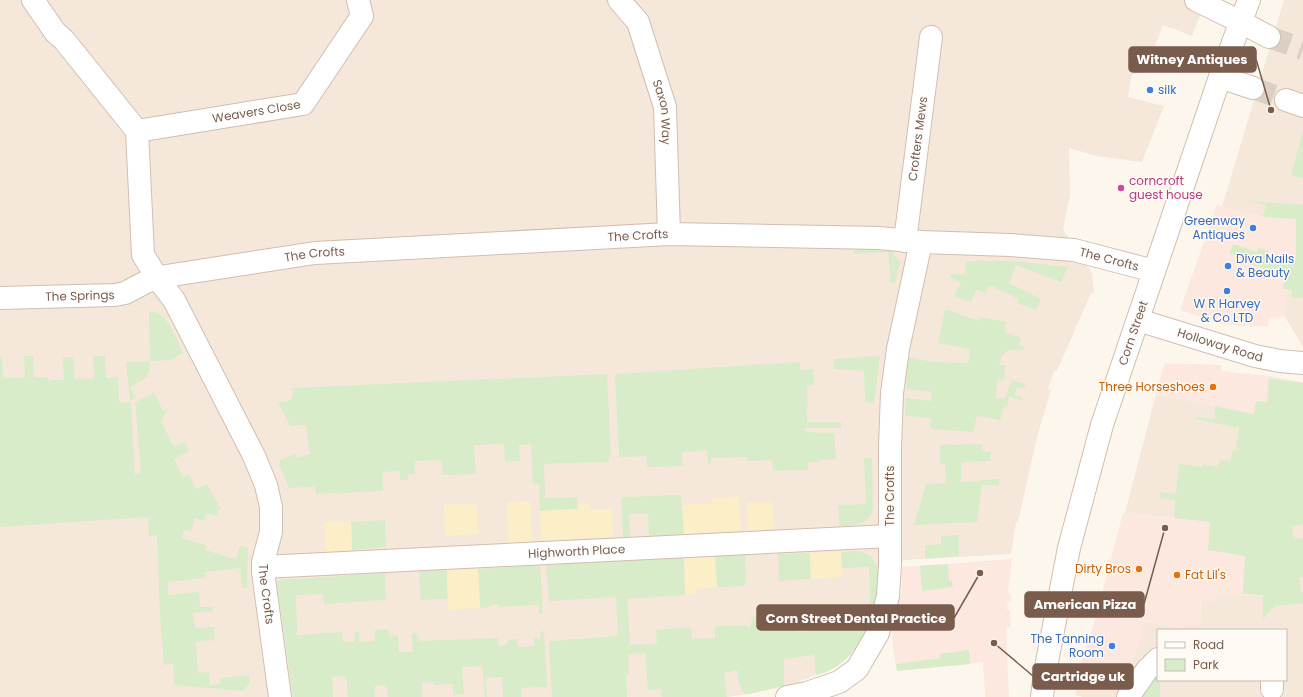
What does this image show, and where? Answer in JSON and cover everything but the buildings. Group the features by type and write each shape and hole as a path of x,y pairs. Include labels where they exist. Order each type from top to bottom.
{"street":[{"path":"33,0 55,32 64,40 137,131 142,249 146,260 158,279"},
{"name":"Weavers Close","path":"137,131 303,104 362,16 358,0"},
{"name":"Saxon Way","path":"619,0 638,22 665,107 670,234"},
{"path":"1196,0 1270,37"},
{"name":"Corn Street","path":"1042,697 1044,672 1069,548 1102,426 1220,77 1249,0"},
{"name":"Crofters Mews","path":"913,241 931,37"},
{"path":"1220,77 1253,88"},
{"name":"The Crofts","path":"280,697 264,586 263,567 271,532 271,507 266,485 254,456 174,300 158,279 166,276 315,253 670,234 879,238 1010,245 1074,250 1154,271"},
{"name":"The Crofts","path":"787,697 807,693 841,690 857,669 878,633 888,596 890,536 890,432 892,393 913,241"},
{"name":"The Springs","path":"0,298 115,295 125,293 141,284 158,279"},
{"name":"Holloway Road","path":"1138,320 1255,356 1280,361 1303,363"},
{"name":"Highworth Place","path":"263,567 890,536"},
{"path":"1128,697 1147,670 1157,660"}],"shaded area":[{"path":"0,0 1209,0 1202,11 1192,36 1163,25 1145,73 1132,74 1128,97 1164,106 1142,162 1097,156 1069,148 1070,195 1063,229 1092,273 1094,294 1091,293 1057,371 1054,371 1048,389 1051,390 1037,437 1018,522 1016,522 1011,554 904,560 878,584 875,605 865,633 851,655 825,673 790,685 728,697 0,697"},
{"path":"1284,0 1303,0 1303,347 1285,317 1285,299 1296,260 1296,219 1263,217 1222,207"},
{"path":"1217,204 1222,207 1263,217 1296,219 1296,260 1285,299 1285,317 1269,318 1268,327 1221,324 1180,310"},
{"name":"Three Horseshoes","path":"1165,363 1221,365 1221,371 1269,376 1303,382 1303,420 1254,414 1155,394"},
{"path":"1156,394 1254,414 1303,420 1303,697 1083,697 1075,695 1083,667 1116,677 1120,664 1144,622 1184,628 1186,625 1200,625 1201,600 1216,596 1287,596 1210,522 1125,513"},
{"path":"1123,513 1210,522 1287,596 1216,596 1214,602 1201,600 1200,625 1186,625 1184,628 1144,622 1141,637 1131,667 1120,664 1116,677 1079,667 1094,624"},
{"path":"1012,559 1008,593 1011,593 1011,602 1008,602 1007,610 1010,610 1011,627 1006,628 1009,697 985,697 983,662 897,671 893,650 892,629 897,603 902,593 902,567"}],"green space":[{"path":"1303,131 1303,178 1291,175"},
{"path":"1249,201 1303,205 1303,298 1291,297 1292,290 1283,289 1286,273 1240,262 1242,257 1230,254 1233,244 1257,252 1258,248 1269,251 1269,257 1296,260 1296,219 1263,217 1266,205"},
{"path":"854,246 889,248 900,262 895,283 891,283 888,252 854,254"},
{"path":"966,261 1014,261 1068,267 1061,282 1016,265 1009,283 1041,299 1036,310 1017,303 1019,299 989,285 986,293 976,290 971,302 954,296 961,283 950,277 952,274 965,274"},
{"path":"945,309 979,321 980,317 1006,322 1005,332 1021,338 1019,345 1024,346 1023,350 1010,350 1003,356 999,365 1005,365 1004,380 997,381 996,398 1005,398 1012,380 1026,384 1024,388 1017,387 1015,395 1022,397 1022,400 1009,397 1007,407 1004,407 1000,420 977,416 973,432 930,429 931,418 905,416 906,398 931,401 932,392 906,389 908,357 933,362 968,363 970,349 938,343"},
{"path":"149,312 155,312 166,320 183,353 170,360 150,361"},
{"path":"2,356 3,378 25,377 24,356 33,356 34,377 46,377 48,378 49,382 53,380 64,380 63,357 73,357 75,379 94,378 93,356 105,356 106,378 118,377 119,402 131,403 135,475 141,472 135,402 154,393 163,411 168,409 161,421 174,447 184,442 190,451 174,459 183,477 189,475 196,489 207,484 221,509 217,510 218,516 206,513 204,521 195,518 191,532 184,530 182,538 206,545 205,550 236,559 240,546 248,548 247,588 242,588 240,568 205,572 205,578 168,582 168,595 199,592 200,607 213,607 213,611 193,613 195,628 214,627 215,640 196,642 198,673 209,672 210,685 221,684 220,678 249,675 250,683 243,691 174,685 173,664 164,665 160,616 157,535 149,536 148,517 0,527 0,357"},
{"path":"880,356 874,403 865,402 864,371 834,369 834,359"},
{"path":"150,361 149,372 146,378 130,387 136,398 130,400 126,362"},
{"path":"800,362 801,370 813,369 814,385 807,386 807,422 841,422 841,428 805,428 805,432 834,433 836,459 808,462 808,470 773,471 772,460 747,461 747,457 711,458 711,464 708,463 707,450 682,452 683,466 647,467 646,456 619,457 615,374"},
{"path":"607,374 611,457 609,457 609,462 544,464 545,498 577,497 578,509 540,511 539,484 533,484 531,444 519,445 520,461 505,462 504,444 474,445 476,474 443,475 442,460 415,461 415,474 408,474 408,480 400,480 400,471 383,472 383,491 316,494 315,487 289,488 279,464 281,463 280,460 295,454 297,458 310,454 306,425 290,426 278,402 286,402 291,399 293,393 292,388"},
{"path":"1269,378 1303,383 1303,524 1292,526 1293,539 1303,538 1303,577 1299,578 1301,592 1303,592 1303,603 1275,606 1263,619 1263,595 1243,594 1245,556 1208,550 1210,522 1174,518 1175,500 1159,498 1160,492 1176,494 1179,464 1202,467 1203,464 1218,467 1220,460 1230,461 1233,450 1236,450 1239,428 1195,419 1195,417 1215,419 1215,406 1254,414 1256,401 1267,402"},
{"path":"982,444 981,451 991,452 990,461 961,462 961,482 1000,479 998,485 982,485 977,522 914,525 926,484 946,483 945,464 940,464 940,445"},
{"path":"864,458 872,458 872,512 866,521 856,525 839,526 838,505 866,504"},
{"path":"681,495 684,534 649,536 648,514 629,514 630,537 623,537 621,497"},
{"path":"385,520 386,547 352,550 351,522"},
{"path":"959,535 959,556 925,559 925,545 941,544 941,536"},
{"path":"856,551 866,554 872,558 876,564 878,571 878,588 875,605 870,606 869,567 842,568 841,552"},
{"path":"810,553 811,579 779,581 778,554"},
{"path":"745,555 746,581 744,586 717,587 715,556"},
{"path":"684,557 685,595 627,599 630,645 657,644 656,630 691,627 692,639 715,638 715,626 746,625 749,630 753,617 781,616 780,609 795,608 795,615 798,614 798,632 813,631 812,610 843,608 844,623 870,622 861,640 849,655 835,668 826,672 816,675 814,655 784,659 784,686 745,694 739,684 737,670 724,673 727,697 662,697 661,689 648,690 645,653 628,654 629,674 626,675 627,697 552,697 549,642 618,636 616,597 549,601 546,565"},
{"path":"948,564 949,581 952,581 953,587 922,591 920,566"},
{"path":"540,565 543,614 539,614 539,605 499,607 498,604 491,605 491,607 480,608 478,569"},
{"path":"447,570 448,599 421,600 419,571"},
{"path":"385,573 386,600 324,604 323,594 296,595 297,635 342,632 343,642 355,642 354,632 359,632 359,642 375,641 375,630 388,629 389,636 398,635 399,652 413,652 412,633 416,633 420,641 498,638 499,646 507,645 508,640 517,639 518,647 534,646 534,638 541,638 540,632 544,631 547,687 521,688 521,697 503,697 502,677 486,678 487,697 485,697 482,666 462,667 464,694 453,695 453,684 434,685 433,682 422,683 422,697 388,697 387,685 375,686 375,697 348,697 346,676 332,677 333,697 293,697 277,585 278,580"},
{"path":"969,650 970,664 897,671 896,664 940,658 939,654"},
{"path":"1157,669 1157,681 1160,681 1160,697 1141,697"}],"sand":[{"path":"739,497 741,530 684,534 682,505 712,503 712,498"},
{"path":"530,501 532,542 508,543 507,502"},
{"path":"747,502 773,502 774,529 748,530"},
{"path":"477,504 478,534 445,536 444,505"},
{"path":"578,504 590,504 590,510 612,509 613,537 541,540 540,511 578,509"},
{"path":"324,522 351,522 352,550 326,552"},
{"path":"841,552 842,577 811,579 810,553"},
{"path":"715,556 717,587 695,588 695,594 685,595 684,557"},
{"path":"478,569 480,608 448,610 447,570"}],"tunnel":[{"path":"1269,37 1303,49"},
{"path":"1253,88 1286,100"}],"place":[{"name":"silk","path":"1150,90"},
{"name":"Witney Antiques","path":"1271,110"},
{"name":"corncroft guest house","path":"1121,188"},
{"name":"Greenway Antiques","path":"1253,228"},
{"name":"Diva Nails & Beauty","path":"1228,266"},
{"name":"W R Harvey & Co LTD","path":"1227,291"},
{"name":"Three Horseshoes","path":"1213,387"},
{"name":"American Pizza","path":"1165,528"},
{"name":"Dirty Bros","path":"1139,569"},
{"name":"Corn Street Dental Practice","path":"980,573"},
{"name":"Fat Lil's","path":"1177,575"},
{"name":"Cartridge uk","path":"994,643"},
{"name":"The Tanning Room","path":"1112,646"}]}
